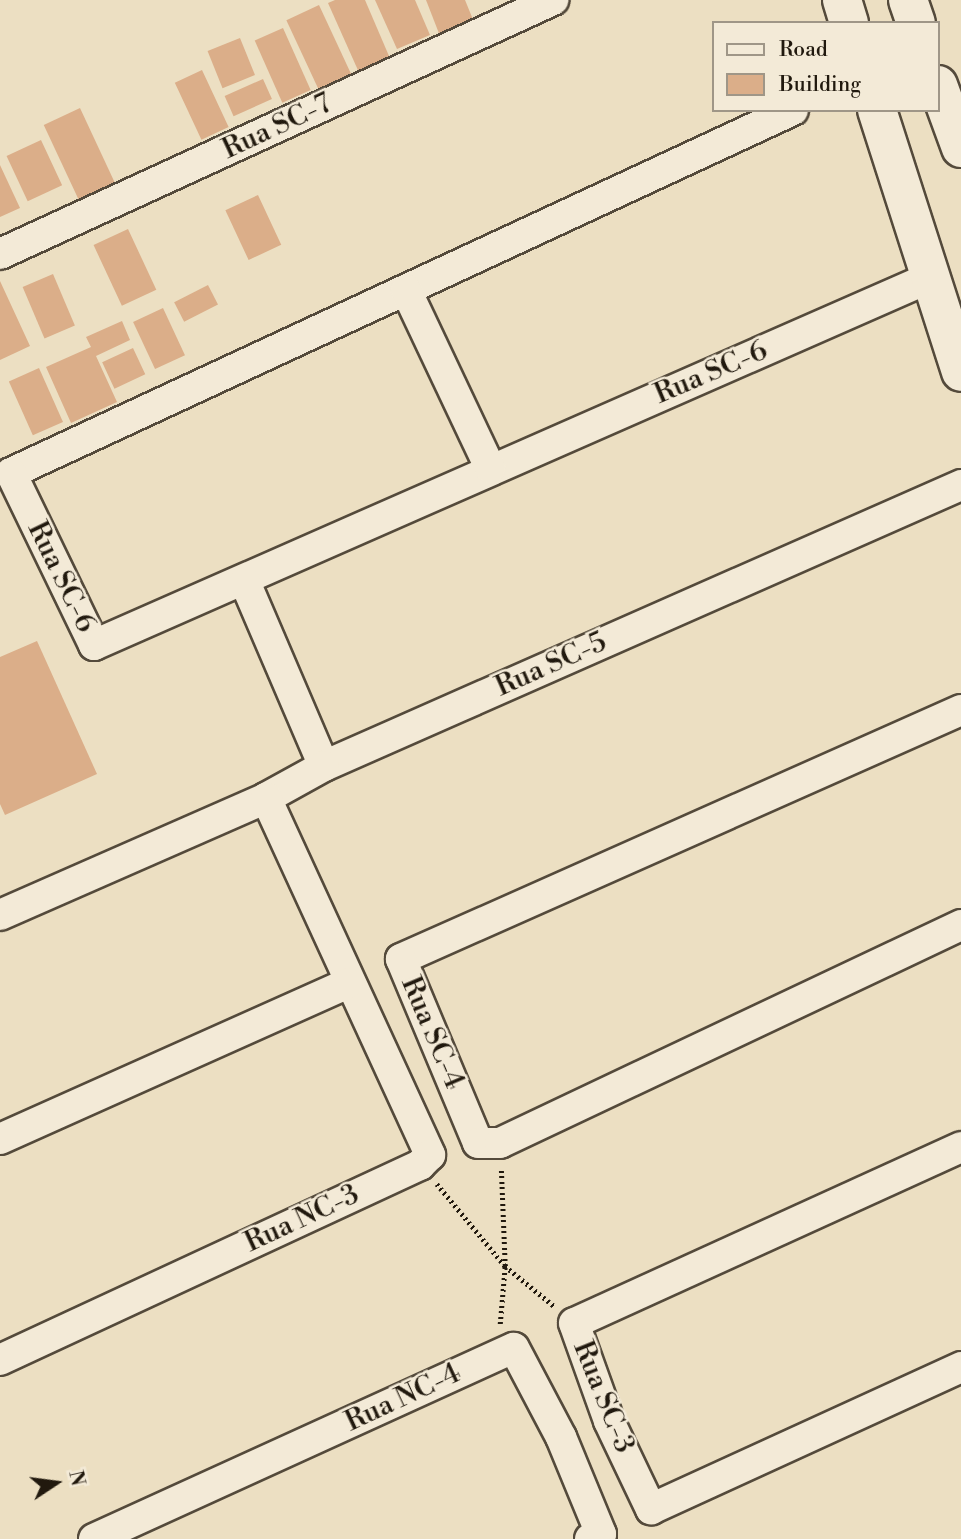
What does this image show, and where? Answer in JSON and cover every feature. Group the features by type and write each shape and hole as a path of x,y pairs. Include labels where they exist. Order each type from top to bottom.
{"street":[{"name":"Rua SC-7","path":"0,254 553,0"},
{"path":"842,0 848,21"},
{"path":"908,0 915,21"},
{"path":"940,90 961,148"},
{"name":"Rua SC-6","path":"789,112 11,473 94,645 245,582 490,468 931,277"},
{"path":"878,112 961,372"},
{"path":"406,290 490,468"},
{"name":"Rua SC-5","path":"324,766 961,485"},
{"path":"0,915 266,798 324,766 245,582"},
{"name":"Rua SC-4","path":"500,1143 478,1143 401,959 961,710"},
{"path":"266,798 348,983 429,1155 420,1165"},
{"path":"500,1143 961,925"},
{"path":"0,1139 348,983"},
{"name":"Rua SC-3","path":"961,1147 574,1323 609,1421 651,1509 961,1367"},
{"name":"Rua NC-3","path":"0,1360 420,1165"},
{"name":"Rua NC-4","path":"94,1539 514,1348 561,1437 601,1534 590,1539"}],"path":[{"path":"497,1356 505,1266 500,1143"},
{"path":"420,1165 505,1266 574,1323"}],"building":[{"path":"335,0 365,0 392,63 361,77 328,3"},
{"path":"375,0 415,0 430,35 397,49"},
{"path":"426,0 465,0 474,22 440,36"},
{"path":"319,5 353,78 321,94 286,20"},
{"path":"283,28 311,90 282,103 255,41"},
{"path":"240,38 255,75 223,88 208,51"},
{"path":"202,70 229,127 201,140 175,83"},
{"path":"263,79 272,99 234,116 225,96"},
{"path":"80,108 116,186 80,203 44,125"},
{"path":"41,140 62,185 28,201 7,156"},
{"path":"0,165 20,208 0,217"},
{"path":"258,195 281,245 249,260 225,210"},
{"path":"128,229 156,290 122,306 94,245"},
{"path":"53,274 75,326 45,338 23,287"},
{"path":"0,281 30,346 0,360"},
{"path":"208,285 218,305 184,322 174,302"},
{"path":"163,308 185,355 155,369 133,322"},
{"path":"122,321 130,340 96,356 117,402 71,423 46,367 91,347 86,337"},
{"path":"133,348 145,374 114,389 102,362"},
{"path":"39,368 63,422 33,435 9,381"},
{"path":"37,641 97,774 5,815 0,804 0,657"}]}
